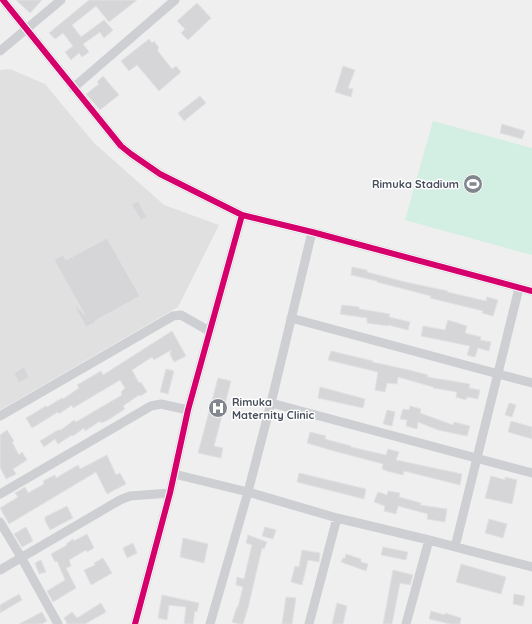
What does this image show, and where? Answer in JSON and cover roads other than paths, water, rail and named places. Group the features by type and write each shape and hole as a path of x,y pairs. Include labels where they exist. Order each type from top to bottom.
{"street":[{"path":"4,0 121,146 160,174 242,215 312,232 532,291"},
{"path":"0,51 61,0"},
{"path":"73,88 175,0"},
{"path":"135,624 170,493 188,410 242,215"},
{"path":"210,624 248,492 271,404 312,232"},
{"path":"455,547 519,288"},
{"path":"0,416 173,316 181,315 209,331"},
{"path":"291,318 532,383"},
{"path":"0,494 151,406 160,404 188,410"},
{"path":"271,404 532,473"},
{"path":"174,474 248,492 337,518 532,567"},
{"path":"0,570 120,500 130,496 170,493"},
{"path":"310,624 337,518"},
{"path":"0,522 58,624"},
{"path":"406,624 429,540"}],"place":[{"name":"Rimuka Stadium","path":"473,184"},
{"name":"Rimuka Maternity Clinic","path":"218,408"}]}
